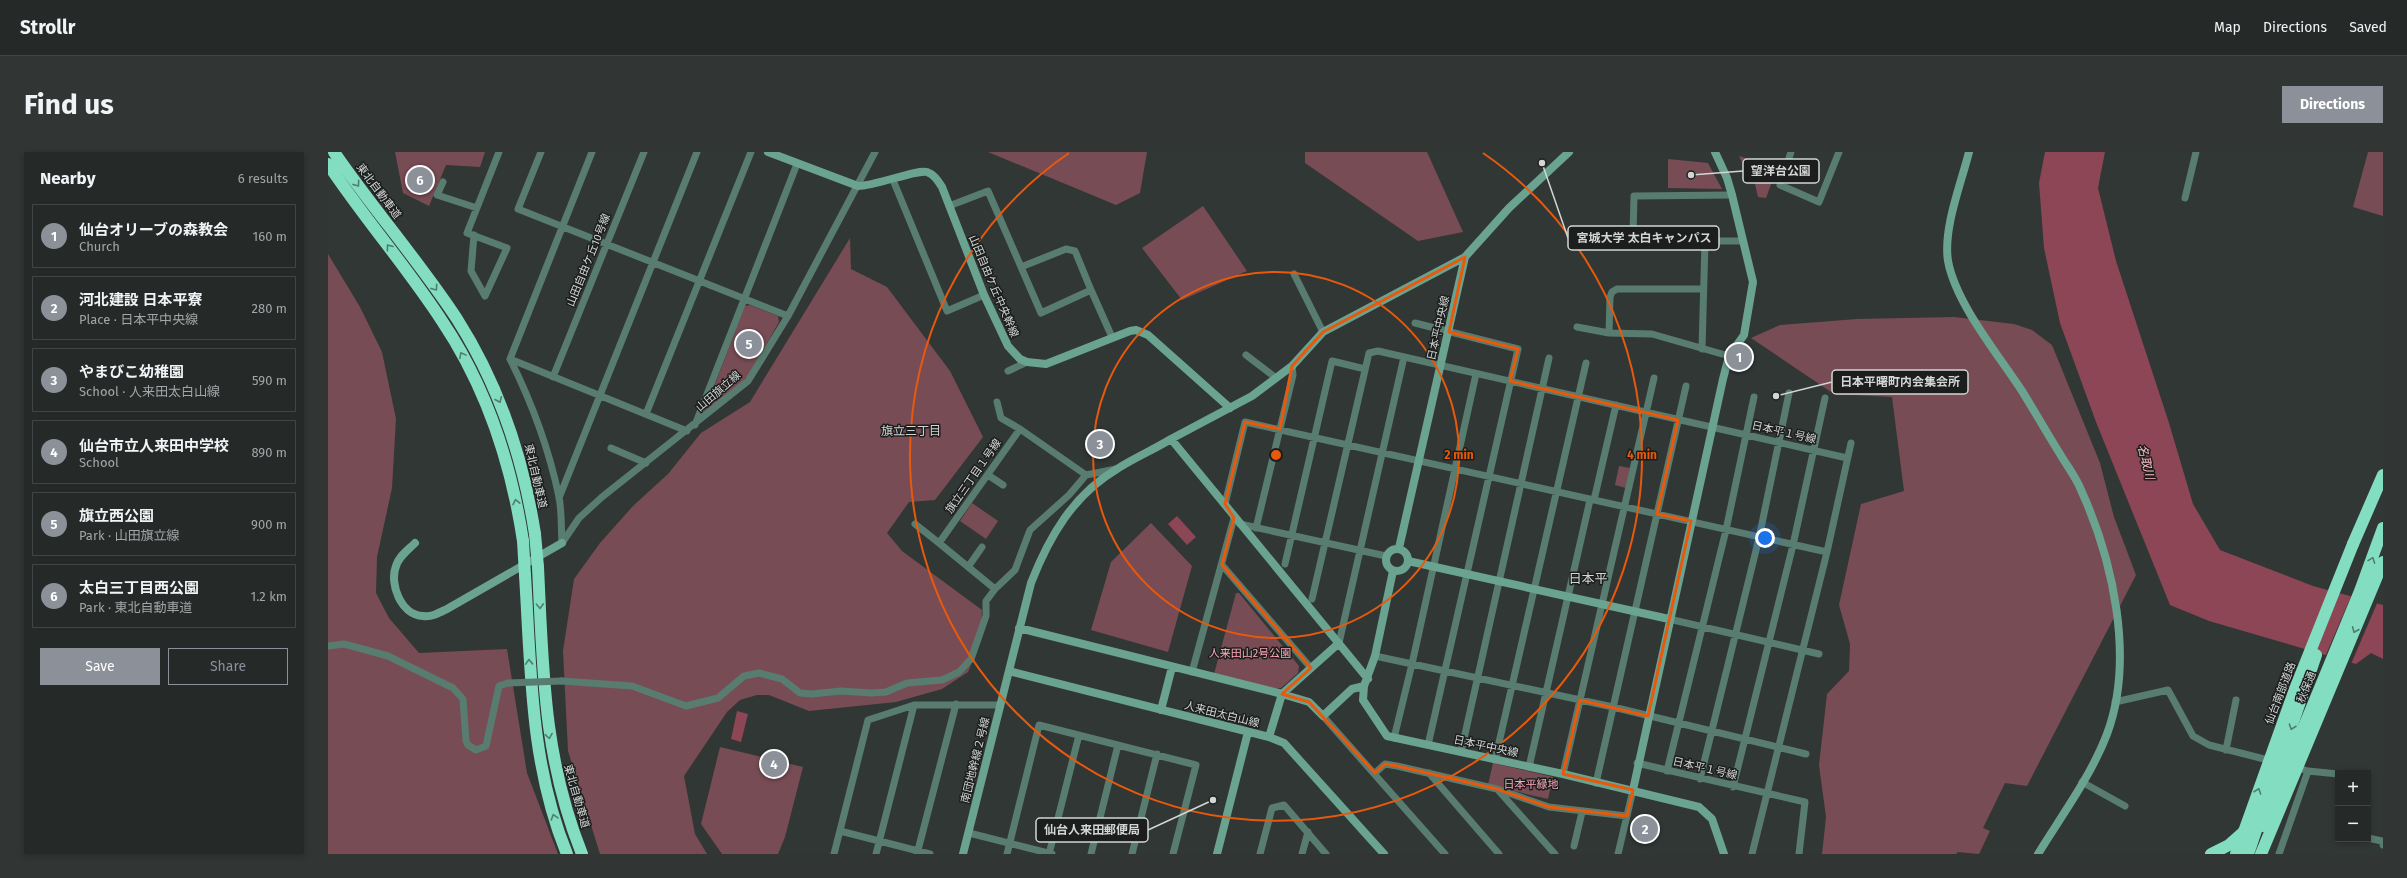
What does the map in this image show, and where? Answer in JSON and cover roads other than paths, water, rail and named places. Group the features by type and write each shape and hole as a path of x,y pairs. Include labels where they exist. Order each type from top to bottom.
{"highway":[{"name":"東北自動車道","path":"334,152 442,297 463,330 488,375 517,449 530,502 535,534 538,567 542,669 548,735 562,799 582,854"},
{"path":"328,164 425,296 450,333 475,379 503,448 517,503 523,541 531,689 536,740 551,808 567,854"},
{"name":"仙台南部道路","path":"2236,854 2295,689 2353,544 2383,475"},
{"name":"秋保通","path":"2261,854 2298,768 2323,693 2365,592 2383,528"},
{"name":"仙台南部道路","path":"2248,854 2305,691 2353,544"},
{"name":"秋保通","path":"2365,592 2383,562"},
{"name":"秋保通","path":"2248,854 2282,780 2298,768"},
{"path":"2211,854 2229,845 2247,829 2282,780"},
{"path":"2264,854 2275,823"}],"street":[{"path":"474,235 471,271 485,296 507,248 474,235 467,233 499,152"},
{"path":"540,152 518,208 788,316"},
{"path":"416,543 399,558 394,574 394,588 402,602 413,612 422,617 433,616 447,609 562,543 559,498 544,441 530,400 510,359 592,152"},
{"name":"山田自由ケ丘10号線","path":"553,377 644,152"},
{"path":"559,498 697,152"},
{"path":"646,414 751,152"},
{"name":"山田自由ケ丘中央幹線","path":"768,152 786,155 797,164 858,186 871,186 910,174 926,172 934,176 942,188 984,295 1008,346 1012,352 1027,362"},
{"name":"山田旗立線","path":"562,543 579,518 748,381 759,367 788,316 875,152"},
{"name":"日本平中央線","path":"1399,548 1465,257 1509,208 1569,152"},
{"path":"1618,854 1712,427 1729,356 1744,335 1753,282 1732,195 1727,178 1715,152"},
{"path":"1791,152 1780,185 1819,202 1839,152"},
{"path":"1969,152 1947,241 1948,260 1954,283 1981,330 2021,390 2081,488 2099,533 2117,616 2120,640 2120,668 2115,702 2107,734 2082,782 2038,854"},
{"path":"2184,198 2196,152"},
{"path":"694,425 797,164"},
{"path":"893,180 947,311 984,295"},
{"path":"442,182 437,195 477,208"},
{"path":"949,206 988,191 1041,313 1091,290"},
{"path":"1732,195 1634,196 1633,235 1639,241 1743,241"},
{"path":"1702,349 1705,242"},
{"path":"1021,267 1066,249 1075,251 1112,337"},
{"name":"南団地幹線２号線","path":"963,854 1031,583 1048,544 1066,515 1080,499 1117,469 1230,408 1276,378 1292,366 1323,332 1465,257"},
{"path":"1294,274 1323,332"},
{"path":"1609,333 1610,297 1612,292 1617,289 1703,289"},
{"path":"1415,323 1518,349 1428,745"},
{"path":"1577,327 1609,333 1652,334 1729,356"},
{"path":"1008,371 1027,362 1046,364 1112,337 1136,330 1148,335 1230,408"},
{"name":"日本平１号線","path":"1365,369 1369,353 1378,351 1848,458"},
{"path":"1246,355 1276,378"},
{"path":"1269,737 1282,694 1339,643 1404,357"},
{"path":"1461,752 1479,677 1549,358"},
{"path":"510,359 687,431"},
{"path":"1285,564 1332,361 1365,369 1312,599"},
{"path":"1495,760 1555,491 1586,363"},
{"path":"1256,528 1293,375 1292,366"},
{"path":"1393,571 1375,656 1366,682 1363,700 1387,736 1394,738 1412,664 1476,374"},
{"path":"1564,774 1601,604 1654,378"},
{"path":"1596,782 1686,386"},
{"path":"1700,779 1759,538 1789,394"},
{"path":"1667,771 1726,530 1754,397"},
{"path":"1733,787 1793,545 1825,398"},
{"path":"997,402 1001,418 1020,429 1086,475"},
{"path":"1529,767 1616,405"},
{"path":"1226,504 1245,422 1827,552"},
{"name":"旗立三丁目１号線","path":"940,543 1020,429"},
{"path":"1171,439 1226,504 1234,518 1339,643 1366,682"},
{"path":"1752,854 1768,794 1801,649 1827,552 1851,443"},
{"path":"611,448 646,463"},
{"path":"328,646 344,644 388,656 453,688 463,699 466,741 468,745 476,750 486,746 499,686 508,683 562,681 632,686 686,706 718,698 744,676 759,673 782,679 800,692 812,694 841,691 871,694 886,692 907,682 942,680 959,672 971,659 986,616 986,601 995,589 1015,570 1030,530 1069,495 1086,475 1117,469"},
{"path":"988,475 1003,486"},
{"path":"1192,672 1234,518"},
{"path":"914,524 940,543 995,589"},
{"path":"1240,524 1325,544 1386,556"},
{"path":"968,566 982,547"},
{"path":"1393,571 1388,566 1386,556 1390,550 1399,548 1405,552 1408,561"},
{"path":"1408,561 1702,626 1819,654"},
{"path":"1393,571 1401,570 1408,561"},
{"path":"1222,565 1311,668"},
{"path":"1019,628 1309,702 1445,854"},
{"path":"1375,656 1479,677 1613,707 1806,754"},
{"path":"1161,710 1172,667"},
{"name":"人来田太白山線","path":"1009,671 1269,737 1284,743 1384,854"},
{"path":"1323,716 1352,689 1366,682"},
{"path":"2115,702 2168,690 2193,736 2209,745 2298,768 2335,774"},
{"path":"2226,750 2236,700"},
{"path":"918,853 956,704"},
{"path":"834,854 868,720 914,705 1000,705"},
{"path":"876,854 914,705"},
{"path":"1007,854 1039,725 1196,764 1173,854"},
{"path":"1217,854 1248,732"},
{"path":"968,833 1050,854 1079,735"},
{"name":"日本平中央線","path":"1394,738 1564,774 1699,807 1706,811 1717,829 1724,854"},
{"path":"1091,854 1118,745"},
{"path":"1132,854 1157,754"},
{"path":"1375,774 1385,764 1497,789 1549,807 1627,816"},
{"name":"日本平１号線","path":"1637,764 1804,802 1799,854"},
{"path":"2279,854 2298,768"},
{"path":"1429,773 1499,854"},
{"path":"2082,782 2125,806"},
{"path":"1497,789 1555,854"},
{"path":"1260,854 1272,808 1284,805 1326,854"},
{"path":"1574,846 1582,812"},
{"path":"840,831 918,853 930,854"},
{"path":"1302,854 1308,832"},
{"path":"2371,839 2382,841 2383,845"}],"water":[{"name":"名取川","path":"2045,152 2105,152 2098,188 2116,261 2169,423 2193,504 2220,550 2313,586 2383,605 2383,659 2371,653 2356,664 2209,621 2170,605 2096,422 2060,323 2044,248 2039,183"},
{"path":"1177,516 1196,537 1187,545 1168,524"},
{"path":"737,711 748,714 741,742 731,739"}],"place":[{"name":"宮城大学 太白キャンパス","path":"1542,163"},
{"name":"望洋台公園","path":"1691,175"},
{"name":"太白三丁目西公園","path":"420,180"},
{"name":"旗立西公園","path":"749,344"},
{"name":"仙台オリーブの森教会","path":"1739,357"},
{"name":"日本平曙町内会集会所","path":"1776,396"},
{"name":"やまびこ幼稚園","path":"1100,444"},
{"name":"仙台市立人来田中学校","path":"774,764"},
{"name":"仙台人来田郵便局","path":"1213,800"},
{"name":"河北建設 日本平寮","path":"1645,829"}],"district":[{"name":"旗立三丁目","path":"911,431"},
{"name":"日本平","path":"1588,578"}],"park label":[{"name":"人来田山2号公園","path":"1250,653"},
{"name":"日本平緑地","path":"1531,784"}]}
